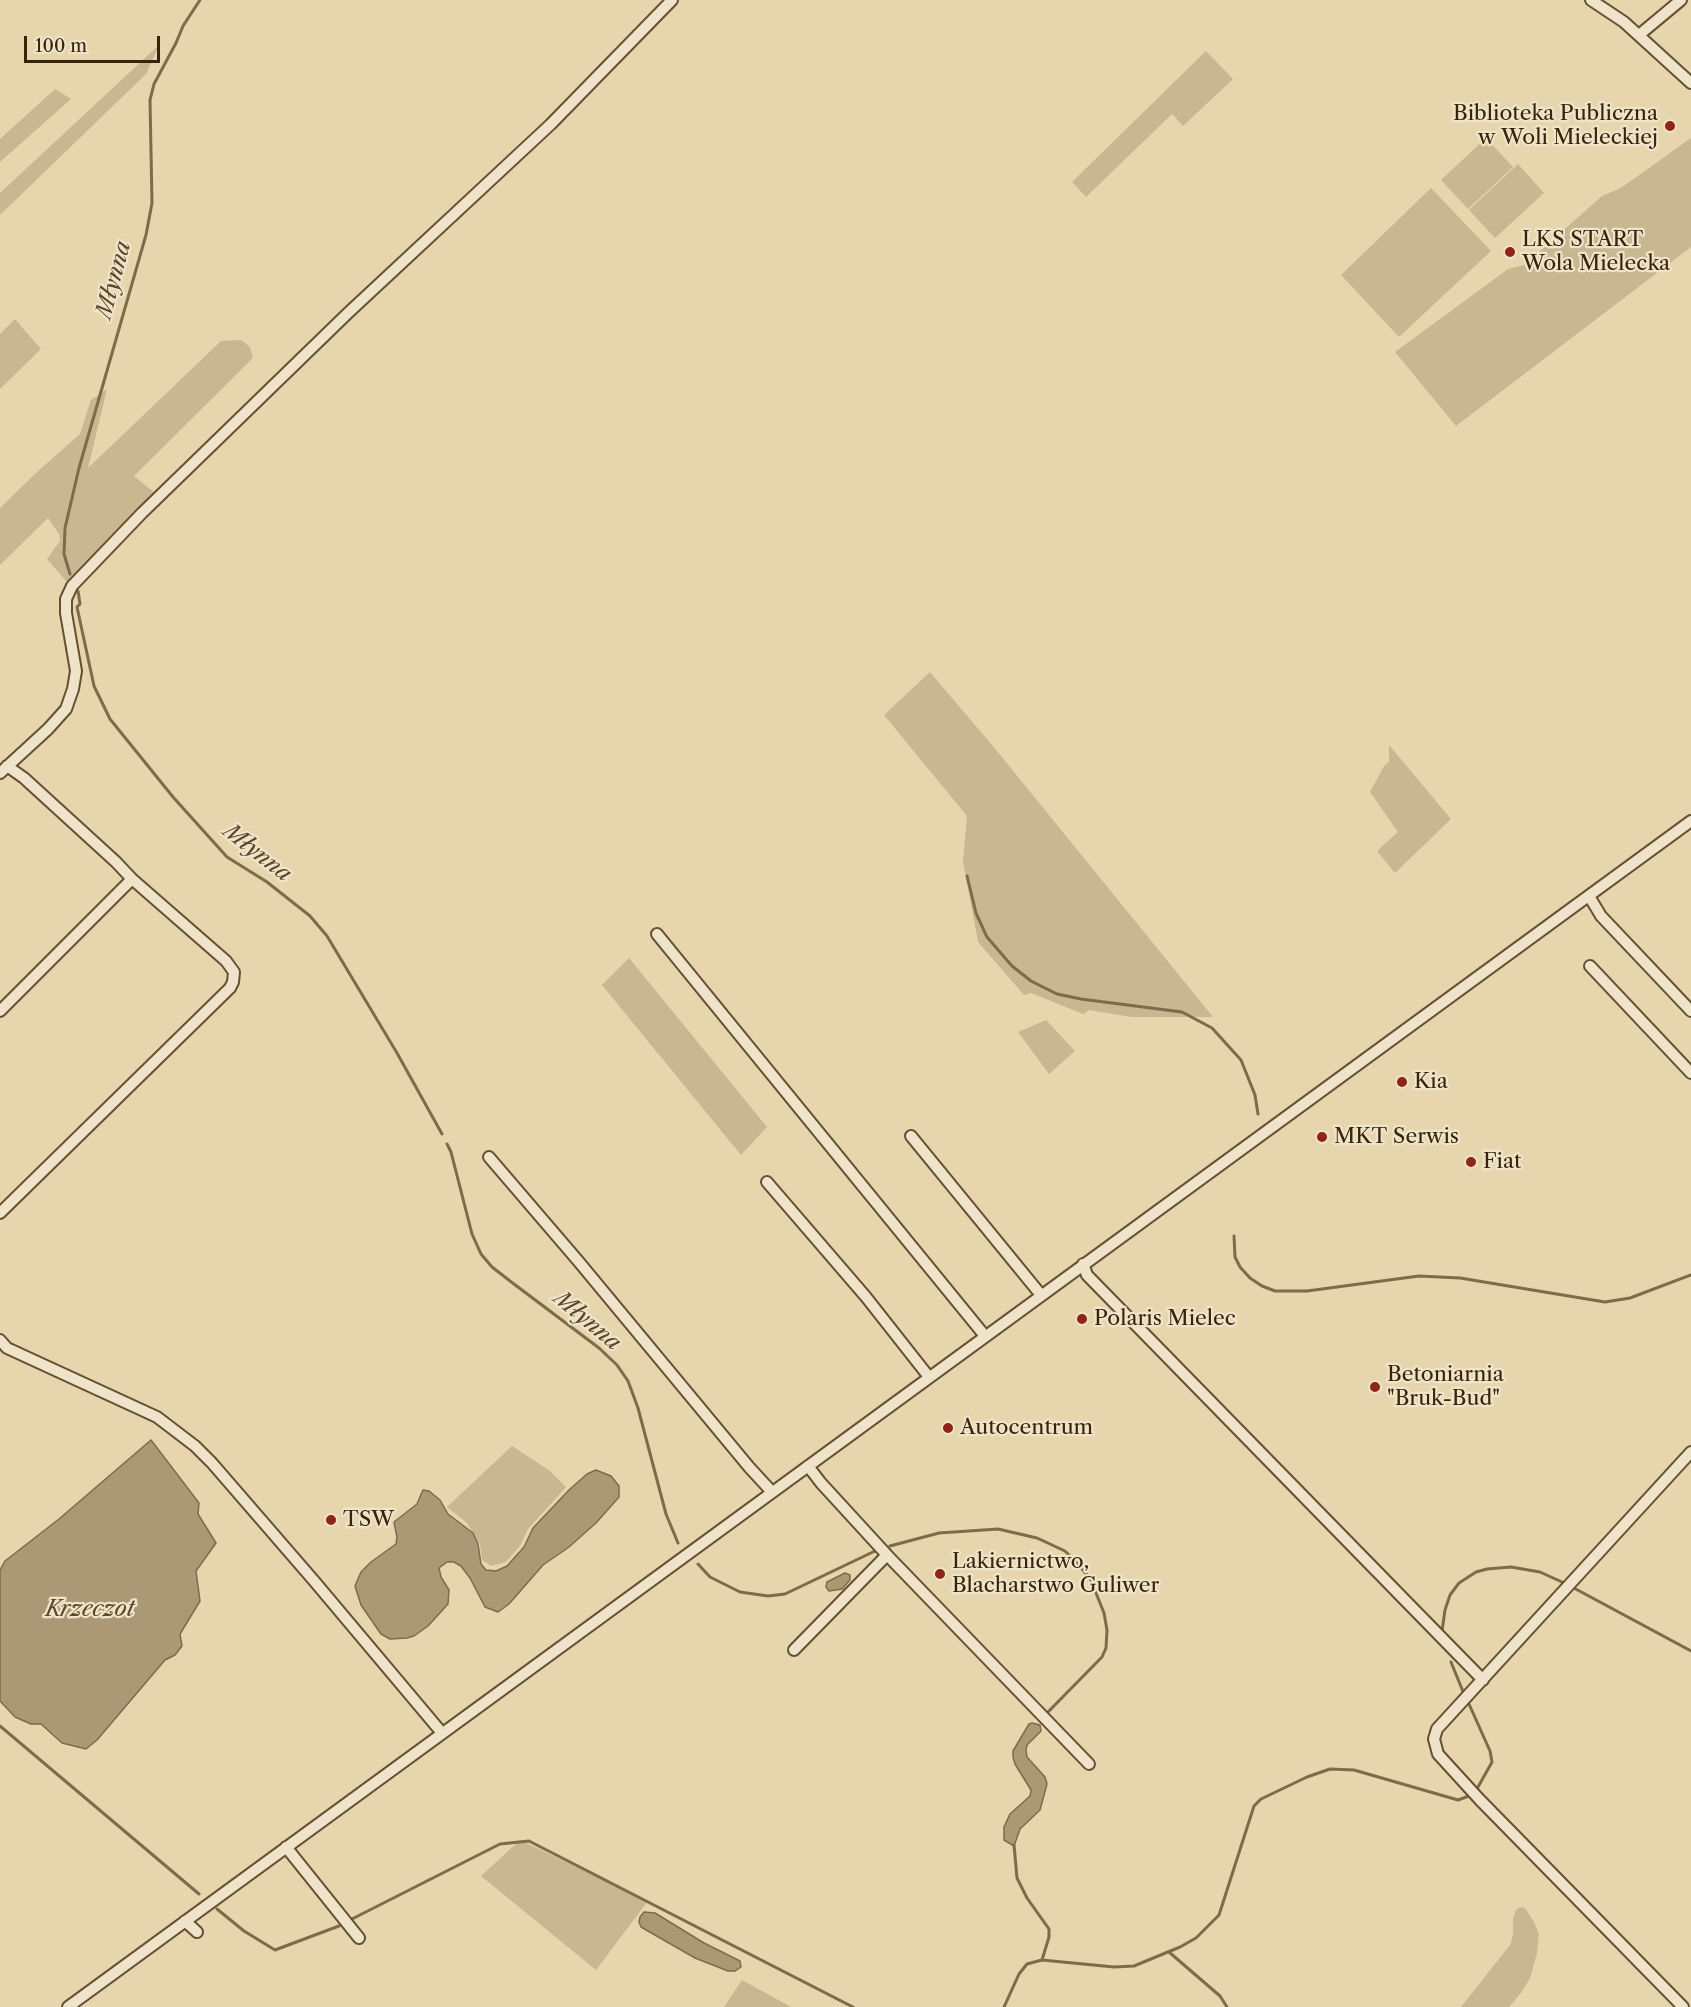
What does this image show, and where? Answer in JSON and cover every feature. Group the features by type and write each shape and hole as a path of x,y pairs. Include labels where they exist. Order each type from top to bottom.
{"street":[{"path":"0,1213 222,996 233,982 234,972 226,961 132,879 24,778 3,769 48,729 66,708 74,689 76,671 66,613 66,599 72,586 142,513 348,313 551,124 672,0"},
{"path":"1591,0 1639,35 1691,83"},
{"path":"1639,35 1682,0"},
{"path":"72,2006 286,1847 1691,820"},
{"path":"0,1011 132,879"},
{"path":"1589,896 1601,916 1691,1011"},
{"path":"657,934 985,1336"},
{"path":"1590,966 1691,1073"},
{"path":"911,1136 1041,1295"},
{"path":"489,1157 748,1467 772,1492"},
{"path":"767,1182 866,1298 929,1377"},
{"path":"1083,1264 1087,1275 1483,1680"},
{"path":"0,1340 7,1348 158,1417 195,1446 307,1573 442,1733"},
{"path":"1683,2007 1496,1817 1438,1754 1434,1745 1437,1729 1691,1452"},
{"path":"808,1466 820,1483 887,1555 1089,1764"},
{"path":"794,1650 887,1555"},
{"path":"286,1847 358,1938"},
{"path":"185,1921 197,1932"}],"shaded area":[{"path":"159,45 146,74 0,215 0,193"},
{"path":"1206,51 1233,79 1183,126 1172,114 1086,197 1072,182"},
{"path":"55,89 71,99 0,162 0,139"},
{"path":"1486,138 1513,167 1468,209 1441,180"},
{"path":"1691,138 1691,247 1456,426 1395,352 1508,269 1524,265 1602,196 1621,188"},
{"path":"1518,164 1544,193 1495,238 1469,210"},
{"path":"1431,188 1491,251 1399,337 1341,275"},
{"path":"15,319 41,349 0,389 0,334"},
{"path":"241,340 250,347 253,358 134,476 156,494 67,582 47,559 60,541 59,534 48,518 0,565 0,508 80,434 91,400 107,389 88,468 221,341"},
{"path":"930,672 1213,1017 1132,1017 1089,1010 1083,1014 1031,993 1024,995 978,942 963,861 967,816 884,715"},
{"path":"1389,745 1451,819 1395,873 1377,851 1398,832 1370,792 1384,766 1389,762"},
{"path":"629,958 767,1127 741,1155 602,985"},
{"path":"1046,1020 1075,1051 1049,1074 1018,1032"},
{"path":"512,1446 550,1471 566,1487 528,1529 520,1546 506,1562 491,1566 482,1560 480,1544 467,1523 447,1507"},
{"path":"520,1840 648,1901 596,1970 481,1876"},
{"path":"1521,1907 1525,1908 1539,1934 1537,1953 1530,1978 1521,1993 1509,2007 1461,2007 1510,1945 1513,1935 1513,1918 1516,1910"},
{"path":"742,1980 791,2007 724,2007"}],"water":[{"name":"Krzeczot","path":"151,1440 199,1503 198,1514 216,1543 196,1571 200,1601 180,1634 182,1646 175,1655 165,1660 97,1740 86,1749 62,1743 41,1724 31,1724 15,1717 0,1701 0,1570 5,1561 59,1519"},
{"path":"596,1470 611,1476 619,1486 619,1497 596,1523 569,1547 543,1565 509,1604 498,1612 485,1607 470,1578 461,1566 454,1562 447,1562 439,1568 441,1577 449,1590 448,1604 428,1626 414,1636 390,1639 381,1634 361,1605 355,1586 361,1572 396,1544 394,1522 417,1504 423,1490 429,1491 440,1500 448,1514 473,1533 478,1544 481,1564 486,1570 496,1571 507,1566 524,1547 533,1528 569,1490 587,1474"},
{"path":"845,1573 850,1575 850,1580 842,1589 829,1591 826,1587 827,1582"},
{"path":"1029,1724 1040,1725 1041,1731 1027,1745 1027,1757 1045,1777 1047,1784 1040,1810 1020,1829 1014,1846 1004,1840 1004,1827 1010,1814 1030,1796 1031,1790 1015,1764 1013,1751"},
{"path":"644,1912 655,1913 704,1943 740,1961 741,1967 735,1971 728,1971 695,1958 641,1927 640,1917"}],"waterway":[{"name":"Młynna","path":"70,574 64,554 65,528 79,468 146,235 152,203 150,100 154,84 183,26 200,0"},
{"name":"Młynna","path":"78,591 80,604 77,607 94,686 110,719 173,797 227,857 267,882 310,916 327,936 442,1134"},
{"path":"967,876 976,913 987,937 1012,966 1031,981 1057,994 1182,1012 1212,1028 1241,1060 1255,1095 1258,1114"},
{"name":"Młynna","path":"447,1144 472,1234 481,1254 492,1267 599,1348 617,1365 628,1381 638,1408 666,1514 678,1543"},
{"path":"1234,1236 1235,1257 1240,1267 1250,1278 1275,1291 1307,1291 1419,1276 1460,1278 1605,1302 1630,1298 1691,1275"},
{"name":"Młynna","path":"890,1546 939,1533 998,1529 1037,1538 1065,1551 1074,1560 1090,1578 1104,1613 1107,1630 1106,1648 1102,1657 1047,1713"},
{"name":"Młynna","path":"698,1564 710,1577 740,1592 768,1596 785,1594 875,1551"},
{"path":"1442,1631 1450,1595 1459,1583 1476,1572 1511,1567 1540,1572 1562,1582"},
{"path":"1572,1587 1691,1651"},
{"path":"1451,1662 1464,1694"},
{"path":"1469,1704 1490,1751 1492,1762 1478,1787"},
{"path":"0,1726 199,1894"},
{"path":"1004,2007 1019,1974 1027,1964 1042,1960 1114,1967 1134,1966 1196,1938 1219,1915 1254,1806 1261,1799 1307,1777 1330,1769 1354,1770 1458,1800 1469,1796"},
{"path":"350,1920 500,1844 529,1841 853,2007"},
{"name":"Młynna","path":"1014,1845 1017,1878 1027,1898 1049,1929 1042,1960"},
{"path":"217,1909 244,1931 275,1950 339,1926"},
{"path":"1169,1952 1220,1996 1227,2007"}],"place":[{"name":"Biblioteka Publiczna w Woli Mieleckiej","path":"1670,126"},
{"name":"LKS START Wola Mielecka","path":"1510,252"},
{"name":"Kia","path":"1402,1082"},
{"name":"MKT Serwis","path":"1322,1137"},
{"name":"Fiat","path":"1471,1162"},
{"name":"Polaris Mielec","path":"1082,1319"},
{"name":"Betoniarnia \"Bruk-Bud\"","path":"1375,1387"},
{"name":"Autocentrum","path":"948,1428"},
{"name":"TSW","path":"331,1520"},
{"name":"Lakiernictwo, Blacharstwo Guliwer","path":"940,1574"}]}
